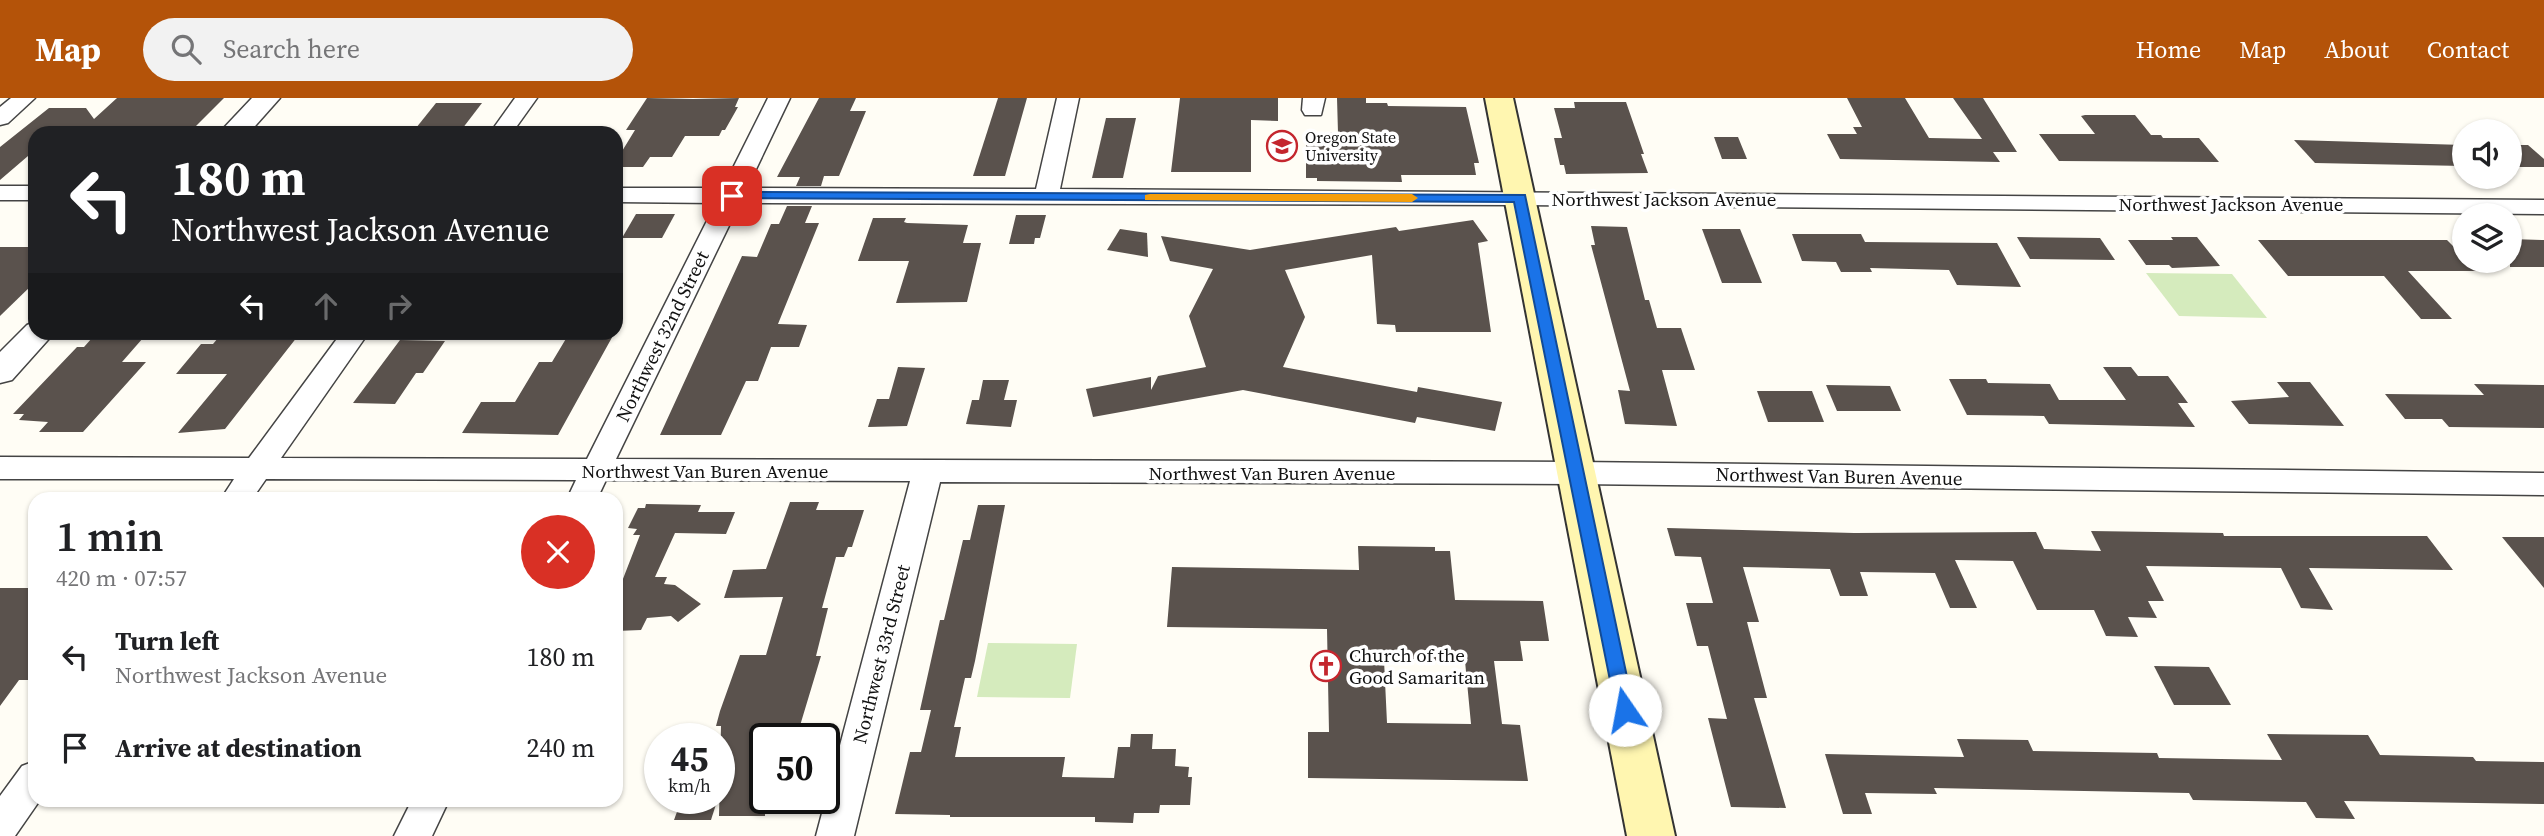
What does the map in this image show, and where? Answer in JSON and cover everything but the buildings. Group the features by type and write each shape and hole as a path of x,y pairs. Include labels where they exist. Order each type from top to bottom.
{"main road":[{"path":"1499,98 1651,836"}],"street":[{"path":"0,118 24,98"},
{"path":"240,126 267,98"},
{"path":"506,126 526,98"},
{"name":"Northwest 32nd Street","path":"586,492 779,98"},
{"path":"1046,197 1068,98"},
{"path":"0,193 28,193"},
{"name":"Northwest Jackson Avenue","path":"623,195 1520,198 2544,207"},
{"path":"0,372 31,340"},
{"path":"241,492 350,340"},
{"name":"Northwest Van Buren Avenue","path":"0,468 1576,473 2544,484"},
{"name":"Northwest 33rd Street","path":"835,836 927,472"},
{"path":"0,826 28,787"},
{"path":"413,836 428,807"}],"green space":[{"path":"2146,273 2232,274 2267,318 2179,316"},
{"path":"988,643 1077,644 1070,698 977,697"}],"slow traffic":[{"path":"1150,198 1412,198"}],"place":[{"name":"Oregon State University","path":"1282,146"},
{"name":"Church of the Good Samaritan","path":"1326,666"}],"route":[{"path":"732,196 1520,198 1625,710"}]}
